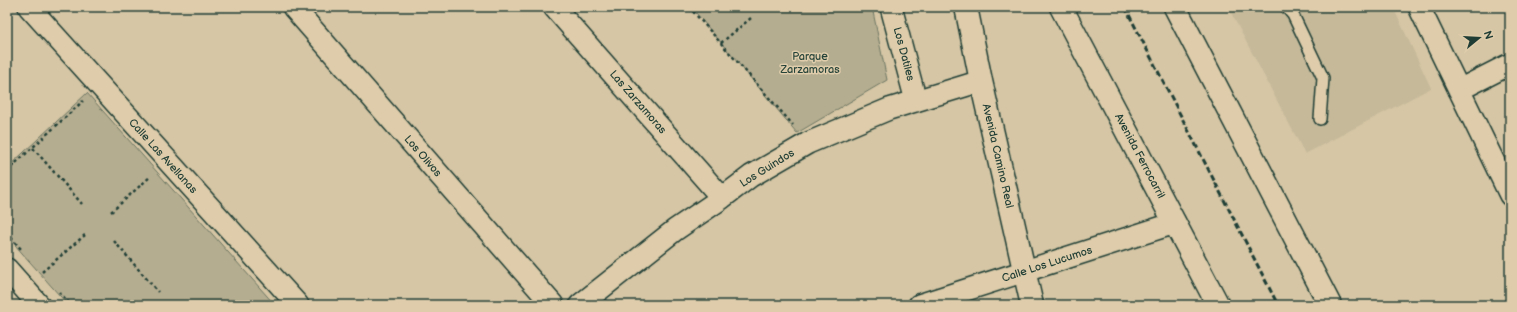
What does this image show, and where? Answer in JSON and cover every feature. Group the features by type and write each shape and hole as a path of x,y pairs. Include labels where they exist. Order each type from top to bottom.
{"street":[{"name":"Calle Las Avellanas","path":"29,7 298,305"},
{"name":"Los Olivos","path":"293,7 553,305"},
{"name":"Las Zarzamoras","path":"554,7 722,198"},
{"name":"Los Datiles","path":"891,7 916,101"},
{"name":"Avenida Camino Real","path":"966,7 981,81 1032,305"},
{"name":"Avenida Ferrocarril","path":"1061,7 1218,305"},
{"path":"1175,7 1330,305"},
{"path":"1419,7 1510,195"},
{"path":"1459,90 1510,64"},
{"name":"Los Guindos","path":"580,305 675,230 751,176 808,143 889,109 981,81"},
{"name":"Calle Los Lucumos","path":"919,305 1175,223"},
{"path":"7,269 40,305"}],"lane":[{"path":"1286,7 1293,16 1323,78 1320,119"}],"path":[{"path":"689,7 808,143"},
{"path":"721,43 751,18"},
{"path":"7,171 88,98"},
{"path":"33,148 82,204"},
{"path":"111,212 155,172"},
{"path":"42,272 85,235"},
{"path":"114,242 158,292"}],"shaded area":[{"path":"1228,7 1393,7 1431,88 1305,154"}],"green space":[{"name":"Parque Zarzamoras","path":"691,7 872,7 887,80 797,133"},
{"path":"87,93 275,305 68,305 7,236 7,168"}],"railway":[{"path":"1125,7 1278,305"}]}
